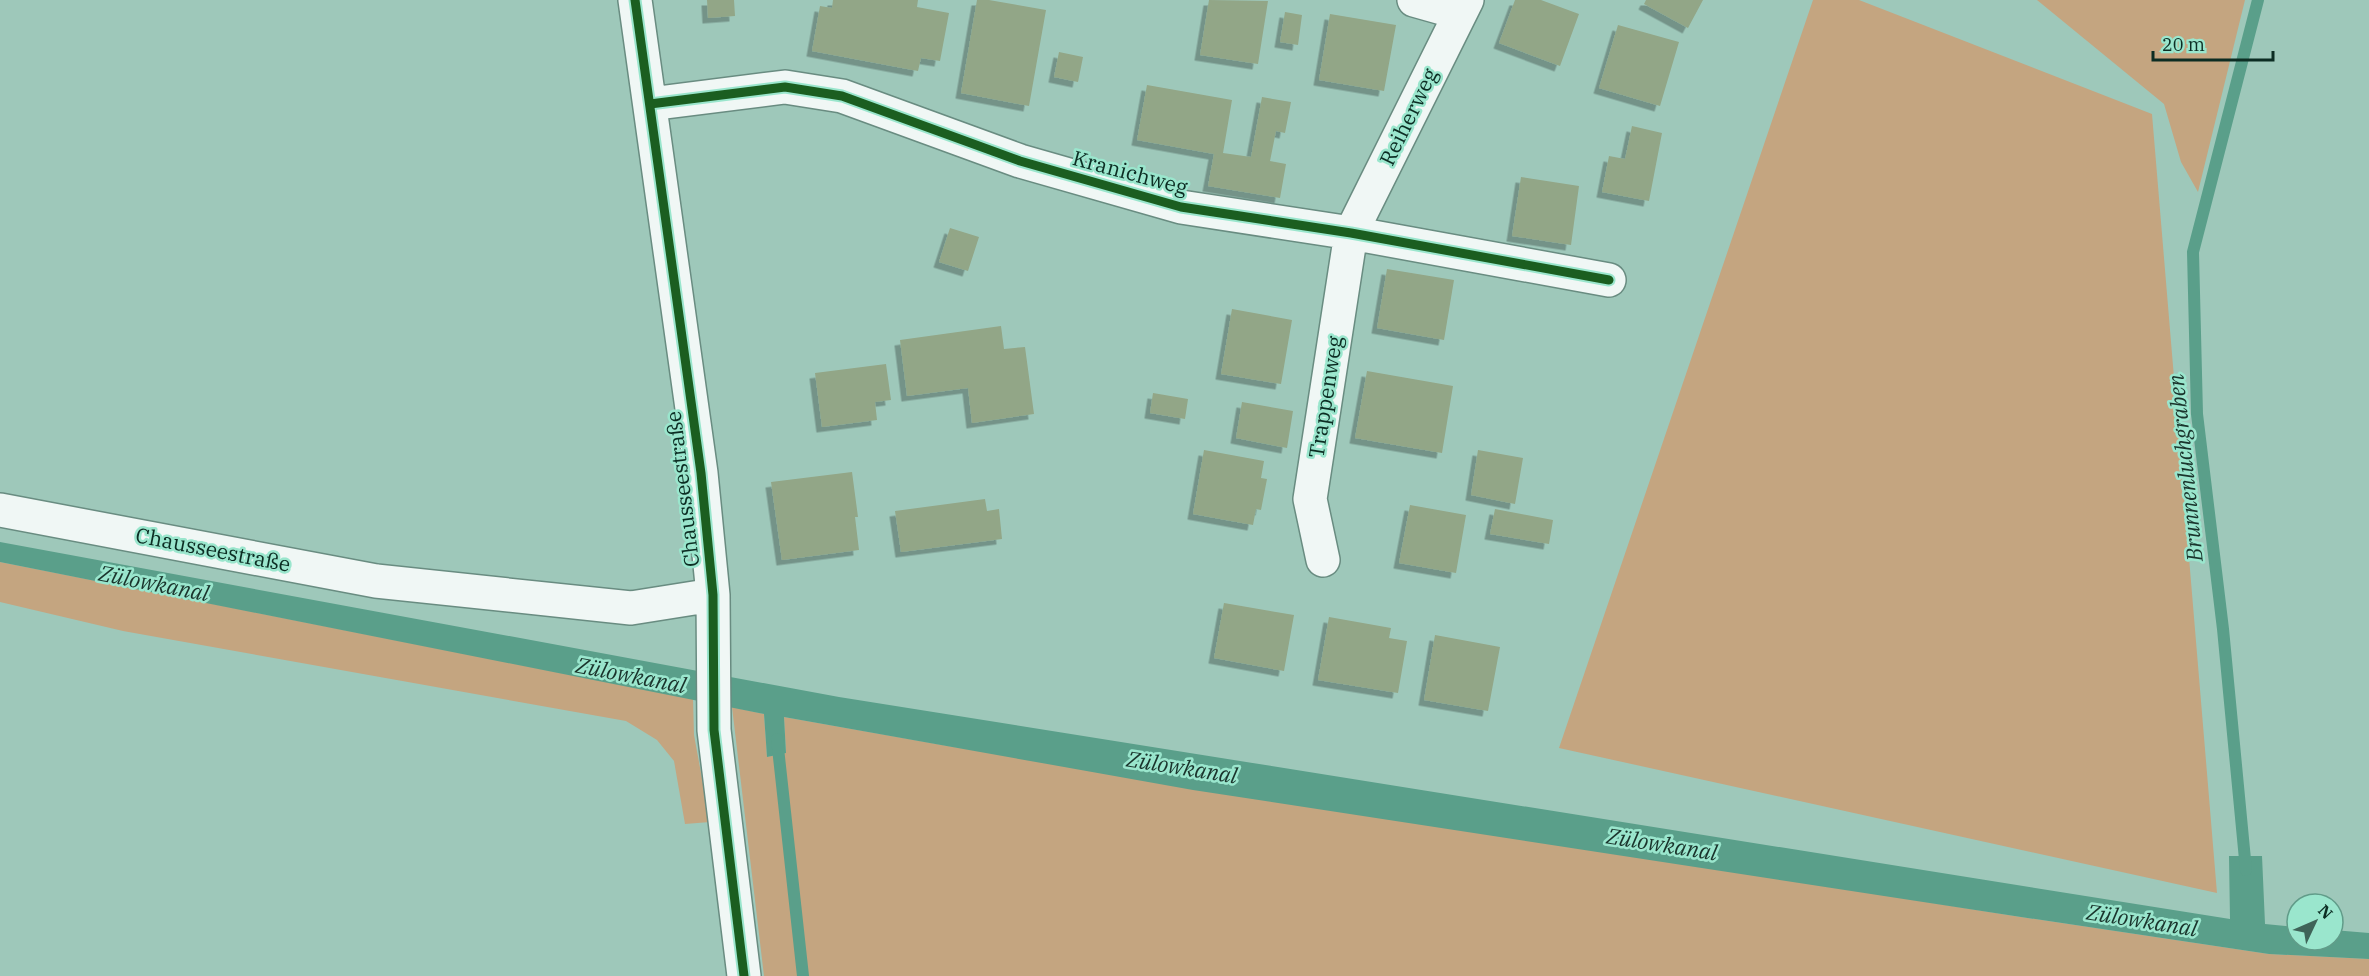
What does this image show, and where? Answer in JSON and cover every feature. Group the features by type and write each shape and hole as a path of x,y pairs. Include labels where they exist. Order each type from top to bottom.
{"street":[{"name":"Chausseestraße","path":"635,0 700,473 712,595 714,730 744,976"},
{"path":"1414,0 1464,6"},
{"name":"Reiherweg","path":"1351,233 1464,6"},
{"name":"Kranichweg","path":"650,104 785,87 842,96 1020,161 1181,207 1351,233 1609,280"},
{"name":"Trappenweg","path":"1323,560 1310,499 1351,233"},
{"name":"Chausseestraße","path":"0,510 376,580 631,608 712,595"}],"shaded area":[{"path":"1813,0 1859,0 2152,114 2217,893 1559,748"},
{"path":"2037,0 2245,0 2198,192 2181,162 2164,104"},
{"path":"0,562 693,699 694,735 710,822 685,824 674,761 657,740 626,721 123,631 0,602"},
{"path":"732,707 764,714 767,757 786,753 784,717 948,746 2008,915 2269,954 2369,959 2369,976 764,976"}],"water":[{"name":"Zülowkanal","path":"0,542 839,697 2230,919 2229,856 2262,856 2265,924 2285,926 2285,952 2345,952 2345,931 2369,933 2369,959 2269,954 2008,915 1193,790 784,717 786,753 767,757 764,714 0,562"}],"building":[{"path":"707,0 734,0 735,16 708,18"},
{"path":"833,0 918,0 917,7 949,13 940,61 921,58 918,71 812,51 820,6 832,8"},
{"path":"977,0 1046,10 1029,106 961,93"},
{"path":"1209,0 1268,1 1258,64 1200,55"},
{"path":"1515,0 1541,0 1579,14 1560,66 1499,43"},
{"path":"1646,0 1703,0 1688,28 1644,4"},
{"path":"1285,12 1302,15 1298,45 1280,42"},
{"path":"1330,14 1396,25 1384,91 1319,80"},
{"path":"1618,25 1679,42 1660,106 1599,88"},
{"path":"1059,52 1083,57 1078,82 1054,77"},
{"path":"1147,85 1232,100 1223,153 1251,157 1262,97 1291,102 1285,133 1276,131 1270,161 1286,164 1280,198 1208,186 1214,154 1137,140"},
{"path":"1632,126 1662,133 1649,201 1602,192 1609,156 1625,159"},
{"path":"1521,177 1579,186 1571,245 1512,236"},
{"path":"950,228 979,237 968,271 939,262"},
{"path":"1387,269 1454,280 1444,340 1377,328"},
{"path":"1232,309 1292,320 1281,384 1221,374"},
{"path":"1001,326 1004,349 1025,347 1034,414 972,423 968,388 907,396 900,340"},
{"path":"886,364 891,400 875,402 877,420 822,427 815,373"},
{"path":"1367,371 1453,386 1442,453 1355,438"},
{"path":"1153,393 1188,399 1185,419 1150,413"},
{"path":"1242,402 1293,411 1287,448 1236,438"},
{"path":"1204,450 1264,461 1261,478 1267,479 1261,510 1256,509 1253,525 1193,514"},
{"path":"1478,450 1523,458 1515,504 1471,495"},
{"path":"852,472 858,517 855,517 859,550 782,560 771,482"},
{"path":"985,499 987,511 999,509 1002,539 901,552 895,511"},
{"path":"1410,505 1466,515 1456,573 1399,563"},
{"path":"1495,509 1553,520 1549,544 1490,534"},
{"path":"1224,603 1294,615 1284,671 1214,658"},
{"path":"1329,617 1391,628 1389,638 1407,641 1398,693 1318,680"},
{"path":"1435,635 1500,647 1488,711 1424,700"}],"waterway":[{"name":"Brunnenluchgraben","path":"2246,870 2223,629 2197,414 2193,252 2258,0"},
{"path":"777,739 803,976"}],"cycle path":[{"path":"635,0 701,473 713,595 714,730 744,976"},
{"path":"650,104 785,87 842,96 1020,161 1181,207 1351,233 1609,280"}]}
